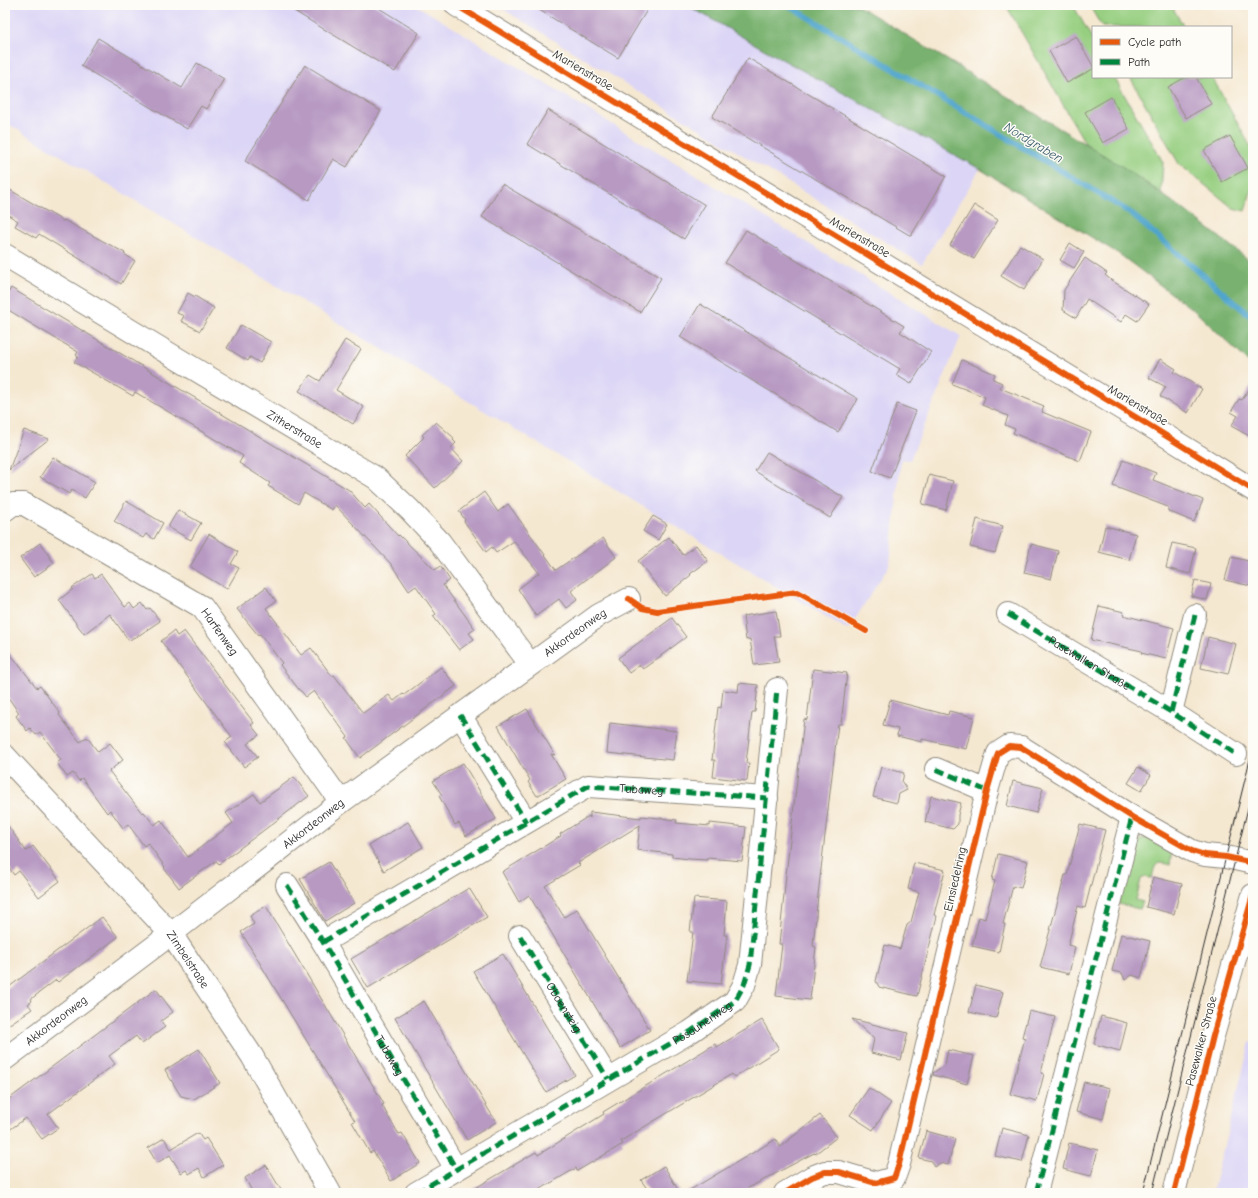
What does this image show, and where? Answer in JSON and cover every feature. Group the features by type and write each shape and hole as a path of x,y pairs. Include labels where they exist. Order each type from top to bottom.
{"street":[{"name":"Marienstraße","path":"456,5 1148,424 1253,490"},
{"name":"Zitherstraße","path":"5,255 376,478 410,510 440,542 530,664"},
{"name":"Harfenweg","path":"5,510 13,504 24,504 202,607 341,802"},
{"name":"Akkordeonweg","path":"5,1060 341,802 599,615 629,599"},
{"name":"Pasewalker Straße","path":"1008,614 1171,712 1236,754"},
{"path":"1171,712 1195,615"},
{"name":"Posaunenweg","path":"416,1193 690,1032 735,1001 744,985 750,965 777,689"},
{"path":"460,715 526,822"},
{"name":"Einsiedelring","path":"785,1193 812,1177 824,1172 839,1172 876,1183 894,1178 899,1164 987,791 998,753 1009,746 1022,747 1132,817 1192,851 1205,855 1231,858 1253,863"},
{"name":"Zimbelstraße","path":"5,756 171,934 252,1056 330,1193"},
{"path":"936,770 987,791"},
{"name":"Tubaweg","path":"323,942 588,786 767,798"},
{"path":"1036,1193 1132,817"},
{"name":"Tubaweg","path":"287,885 323,942 456,1169"},
{"name":"Pasewalker Straße","path":"1174,1193 1213,1036 1253,895"},
{"name":"Oboensteig","path":"520,936 608,1079"}],"shaded area":[{"path":"5,5 416,5 961,336 910,460 901,459 890,564 848,630 5,122"},
{"path":"496,5 709,5 980,169 922,264"},
{"path":"1250,1042 1253,1043 1253,1193 1212,1193"}],"green space":[{"path":"687,5 857,5 1123,167 1183,209 1253,263 1253,366 1196,312 1119,254 980,169"},
{"path":"1006,5 1073,5 1092,38 1092,78 1115,78 1163,162 1161,193 1085,143"},
{"path":"1089,5 1171,5 1183,26 1101,26"},
{"path":"1131,78 1213,78 1253,151 1253,185 1245,211 1233,208 1179,164"},
{"path":"1145,838 1151,838 1172,851 1170,865 1159,863 1155,867 1152,878 1145,877 1141,879 1136,900 1143,902 1140,909 1118,904 1135,843"}],"building":[{"path":"284,5 374,5 419,33 395,72"},
{"path":"531,5 650,5 618,58"},
{"path":"1076,36 1092,64 1092,70 1067,83 1049,51"},
{"path":"98,38 182,88 197,63 224,79 206,109 201,106 187,129 81,66"},
{"path":"748,58 946,176 911,236 712,117"},
{"path":"305,65 381,111 347,167 333,159 309,200 245,161"},
{"path":"1184,78 1197,78 1211,104 1186,118 1168,87"},
{"path":"1111,97 1129,129 1103,143 1085,112"},
{"path":"548,110 705,205 684,239 527,144"},
{"path":"1230,136 1248,168 1222,182 1204,150"},
{"path":"502,184 661,278 640,312 482,217"},
{"path":"5,187 63,221 64,220 125,253 124,254 135,261 121,284 39,234 36,238 15,226 18,221 5,213"},
{"path":"974,205 998,220 974,259 950,245"},
{"path":"746,230 904,326 900,332 931,352 911,384 896,375 900,369 725,263"},
{"path":"1070,243 1084,252 1074,268 1060,260"},
{"path":"1020,245 1043,259 1024,290 1001,276"},
{"path":"1085,258 1107,273 1105,275 1111,280 1149,304 1137,321 1126,314 1121,322 1087,299 1076,318 1063,310 1064,290"},
{"path":"11,288 349,490 365,508 369,504 398,536 399,535 435,570 440,566 450,580 443,585 475,629 469,633 474,639 459,650 433,616 436,614 416,586 409,591 391,564 335,505 332,510 304,493 298,504 268,486 270,483 239,463 243,456 135,392 133,396 74,362 78,357 76,355 78,352 5,308 5,298"},
{"path":"188,293 214,308 200,331 181,321 184,316 177,313"},
{"path":"700,304 858,399 838,432 680,337"},
{"path":"241,325 271,342 260,363 250,357 248,361 227,348"},
{"path":"345,340 361,349 336,390 364,407 353,424 299,391 310,375 320,381"},
{"path":"1160,359 1176,369 1174,372 1202,389 1188,413 1160,396 1166,387 1149,378"},
{"path":"962,360 995,374 993,379 1002,383 1000,388 1044,406 1042,412 1091,432 1080,461 1013,433 1015,429 1005,425 1008,416 982,405 985,397 952,384"},
{"path":"1253,383 1253,438 1231,426 1238,416 1231,412 1239,399 1242,400"},
{"path":"897,404 916,411 890,478 872,471"},
{"path":"436,422 454,438 453,440 456,443 451,448 463,461 435,488 405,456 424,437 422,435"},
{"path":"24,430 49,439 9,470"},
{"path":"767,452 843,497 830,518 755,471"},
{"path":"53,457 95,482 85,498 72,490 69,494 40,477"},
{"path":"1123,460 1156,473 1153,480 1203,500 1194,522 1168,511 1168,507 1113,486"},
{"path":"929,475 953,481 946,510 922,504"},
{"path":"484,492 498,512 508,504 556,570 603,538 616,557 571,591 577,600 566,608 559,599 536,616 518,589 539,573 514,541 496,553 492,547 486,552 464,521 465,520 459,511"},
{"path":"126,501 163,523 154,539 146,534 143,538 114,521"},
{"path":"178,510 201,523 191,540 168,527"},
{"path":"653,516 667,524 658,540 643,531"},
{"path":"977,519 1003,526 995,553 970,547"},
{"path":"1105,526 1136,534 1129,560 1099,552"},
{"path":"209,534 238,552 231,564 239,568 227,589 190,567"},
{"path":"669,537 683,555 696,545 708,561 690,574 691,575 665,596 638,561"},
{"path":"40,543 54,563 34,577 20,558"},
{"path":"1172,543 1196,548 1190,574 1166,568"},
{"path":"1031,544 1058,551 1051,579 1024,573"},
{"path":"1231,557 1253,562 1253,577 1251,586 1225,580"},
{"path":"92,574 95,578 101,574 125,607 130,603 134,609 142,603 147,610 150,608 160,621 129,641 110,614 84,634 59,600 73,589 72,588"},
{"path":"1195,580 1211,584 1207,600 1191,596"},
{"path":"266,587 276,601 266,608 301,655 311,648 363,713 389,695 394,701 441,667 456,686 360,758 346,738 348,737 314,691 306,697 300,691 280,665 282,663 260,634 258,635 237,609"},
{"path":"1099,606 1124,612 1123,615 1174,628 1166,659 1141,653 1142,651 1091,640"},
{"path":"776,611 780,636 774,636 779,662 754,665 750,639 746,640 743,616"},
{"path":"672,618 686,637 643,669 640,665 629,673 618,658"},
{"path":"174,631 177,636 184,631 254,723 251,725 259,735 247,744 258,757 244,767 225,742 232,737 161,641"},
{"path":"1208,637 1236,644 1228,674 1201,668"},
{"path":"5,647 37,688 40,686 60,713 59,715 80,742 87,737 98,752 110,743 123,760 109,771 142,813 144,812 154,825 161,820 188,857 233,823 226,813 254,794 260,802 294,777 309,796 219,864 216,861 179,888 148,843 144,846 128,824 123,828 110,810 107,813 82,778 79,781 73,773 67,777 57,763 61,760 40,732 36,735 30,728 27,731 16,716 19,713 5,693"},
{"path":"813,669 847,673 841,724 838,724 818,895 813,946 816,947 810,1000 776,996 782,944 779,944 786,875 804,719 807,720"},
{"path":"739,683 758,685 755,712 752,712 746,763 749,763 747,781 713,777 715,760 712,760 718,707 721,708 723,690 738,692"},
{"path":"890,700 948,715 949,711 974,717 966,749 922,739 922,742 897,736 898,729 883,725"},
{"path":"527,709 555,755 551,754 566,779 537,796 528,782 530,780 498,726"},
{"path":"610,723 677,731 673,760 607,753"},
{"path":"463,763 496,819 466,836 459,823 455,825 439,796 442,795 433,781"},
{"path":"881,767 904,773 902,782 907,790 899,794 897,803 873,797"},
{"path":"1138,767 1151,775 1141,791 1128,783"},
{"path":"1013,781 1043,788 1036,813 1007,806"},
{"path":"931,796 961,803 958,815 958,824 953,829 925,822"},
{"path":"590,812 641,818 641,816 677,820 676,823 710,826 710,823 746,827 742,861 707,858 707,860 689,859 672,857 672,854 637,850 640,825 578,863 580,865 545,886 564,917 577,909 650,1030 620,1048 529,895 519,902 502,872 561,836 560,834 589,816 590,818"},
{"path":"5,822 26,851 33,846 60,881 39,897 19,871 14,875 5,862"},
{"path":"408,822 423,847 384,871 369,845"},
{"path":"1080,824 1105,830 1085,908 1078,906 1068,945 1075,947 1069,974 1040,967 1065,875 1067,875"},
{"path":"998,854 1028,861 1021,888 1013,886 1003,924 1005,924 999,952 972,946 979,917 985,919 995,881 992,880"},
{"path":"329,862 354,903 325,921 300,879"},
{"path":"914,863 945,870 934,915 937,916 917,996 879,987 876,981 885,945 900,949 907,925 911,922 919,892 908,889"},
{"path":"1153,877 1182,884 1174,914 1146,907"},
{"path":"469,888 487,917 368,988 351,959"},
{"path":"694,898 727,901 724,935 727,935 721,984 687,981 693,932 690,932"},
{"path":"266,906 384,1104 382,1105 390,1120 399,1134 402,1133 420,1163 391,1181 373,1151 370,1153 352,1122 355,1121 241,932 254,924 250,916"},
{"path":"102,917 118,937 58,982 56,980 31,999 32,1001 28,1004 32,1009 5,1027 5,990"},
{"path":"1121,934 1150,941 1141,978 1132,975 1125,980 1122,973 1112,971"},
{"path":"503,954 575,1075 546,1092 473,971"},
{"path":"976,985 1003,992 996,1018 969,1012"},
{"path":"156,989 173,1012 161,1021 165,1027 142,1044 136,1036 109,1056 115,1064 48,1114 58,1128 42,1139 26,1118 5,1133 5,1102"},
{"path":"424,1001 496,1122 467,1140 395,1018"},
{"path":"1029,1011 1055,1017 1041,1073 1044,1074 1037,1101 1010,1094 1025,1038 1022,1037"},
{"path":"1101,1016 1127,1023 1120,1051 1094,1044"},
{"path":"852,1019 908,1033 901,1060 871,1053 874,1039"},
{"path":"762,1020 779,1049 734,1077 732,1074 621,1141 623,1144 577,1171 576,1168 534,1193 467,1193 536,1152 538,1155 604,1114 603,1112 715,1044 717,1047"},
{"path":"199,1049 220,1083 194,1099 181,1096 165,1070"},
{"path":"948,1050 974,1056 967,1084 933,1075 933,1073 945,1065"},
{"path":"1084,1082 1110,1088 1103,1119 1076,1112"},
{"path":"869,1088 891,1103 873,1130 850,1115"},
{"path":"820,1115 837,1137 815,1154 814,1153 739,1193 685,1193 776,1139 780,1147"},
{"path":"1002,1128 1029,1135 1022,1162 995,1156"},
{"path":"926,1131 955,1139 948,1165 940,1163 934,1167 931,1161 919,1158"},
{"path":"198,1133 203,1140 206,1138 223,1165 204,1177 199,1168 189,1174 186,1170 181,1173 170,1155 157,1163 148,1148 164,1138 171,1149"},
{"path":"1069,1143 1098,1150 1091,1176 1063,1169"},
{"path":"266,1165 283,1193 253,1193 245,1178"},
{"path":"664,1166 680,1193 650,1193 641,1180"}],"waterway":[{"name":"Nordgraben","path":"788,5 1129,212 1253,318"}],"tram line":[{"path":"1143,1193 1253,747"},
{"path":"1152,1193 1253,788"}],"marked path":[{"path":"1008,614 1171,712 1236,754"},
{"path":"1171,712 1195,615"},
{"path":"416,1193 690,1032 735,1001 744,985 750,965 777,689"},
{"path":"460,715 526,822"},
{"path":"936,769 987,791"},
{"path":"323,942 588,786 767,798"},
{"path":"1036,1193 1132,817"},
{"path":"287,885 323,942 456,1169"},
{"path":"520,936 608,1079"}],"cycle path":[{"path":"456,5 1147,424 1253,490"},
{"path":"629,599 642,608 657,611 797,592 866,631"},
{"path":"785,1193 812,1177 825,1172 839,1172 876,1183 894,1178 899,1164 987,791 998,753 1009,746 1021,747 1132,817 1192,851 1205,855 1226,857 1253,863"},
{"path":"1174,1193 1213,1036 1253,895"}]}
